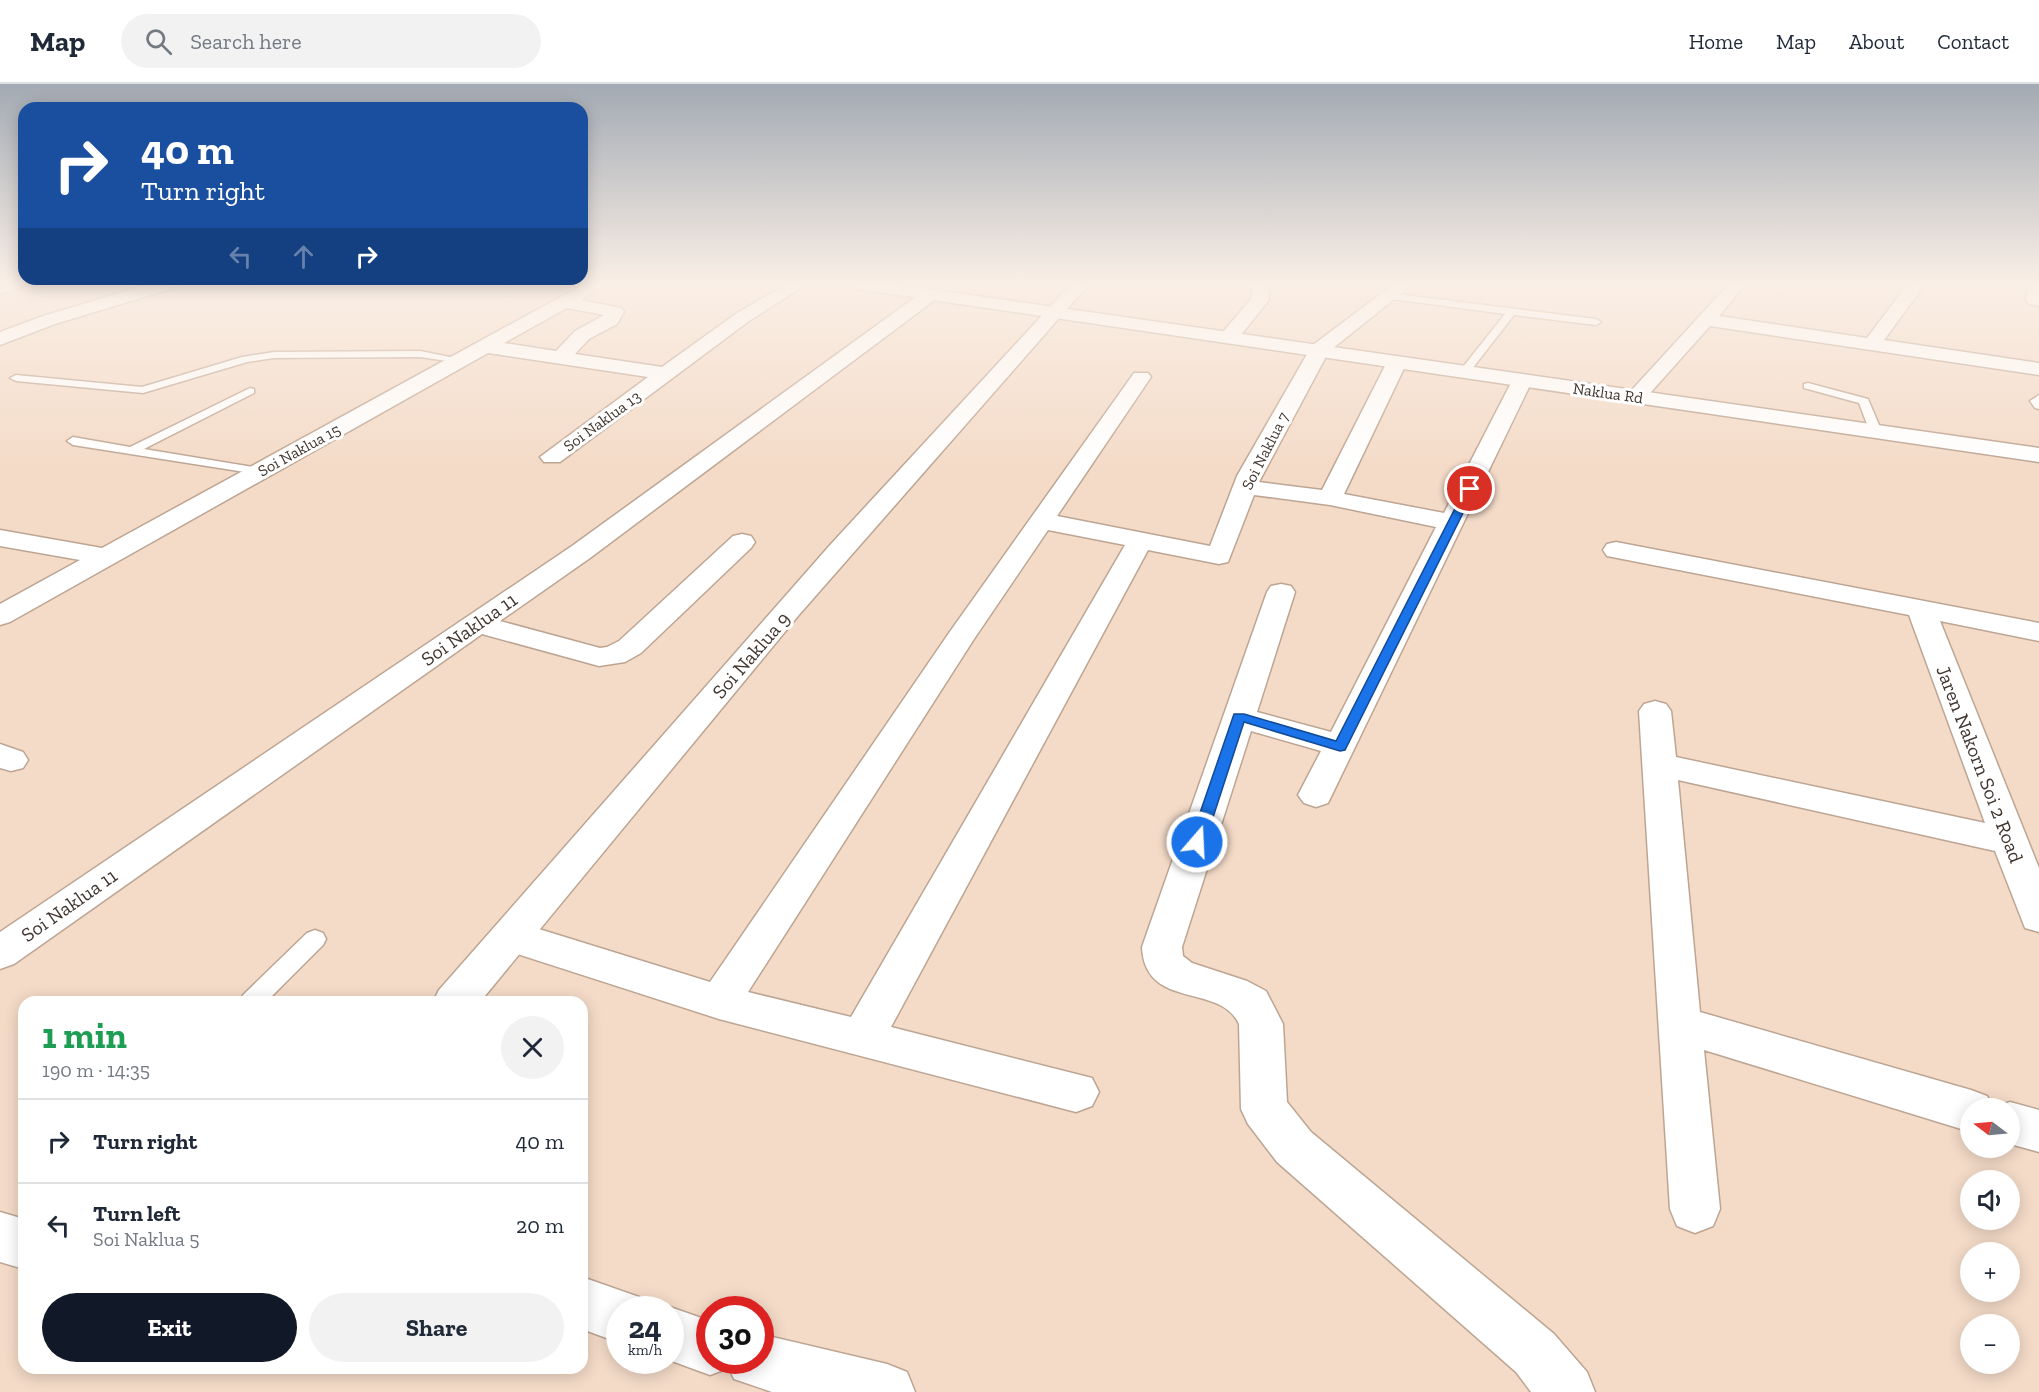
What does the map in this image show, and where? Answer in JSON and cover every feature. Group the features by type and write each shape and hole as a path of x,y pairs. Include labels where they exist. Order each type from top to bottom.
{"street":[{"path":"561,357 572,345"},
{"name":"Soi Naklua 13","path":"552,457 706,345"},
{"name":"Soi Naklua 11","path":"0,953 600,538 862,345"},
{"name":"Soi Naklua 9","path":"460,996 513,938 768,635 1024,345"},
{"name":"Naklua Rd","path":"1290,345 1522,381 2039,455"},
{"path":"1320,349 1325,345"},
{"path":"1636,397 1683,345"},
{"path":"1879,345 2039,369"},
{"path":"483,346 667,374"},
{"name":"Soi Naklua 15","path":"0,616 483,346"},
{"name":"Soi Naklua 7","path":"1042,521 1219,556 1245,487 1320,349"},
{"path":"1330,498 1397,362"},
{"path":"719,1002 959,639 1141,377"},
{"path":"1316,795 1522,381"},
{"path":"1245,487 1330,498 1452,523"},
{"path":"0,538 106,557"},
{"path":"476,624 599,657 614,656 630,647 742,542"},
{"path":"862,1038 1135,549"},
{"path":"1616,550 2039,632"},
{"path":"1281,592 1162,947 1163,963 1178,975 1232,993 1251,1003 1261,1024 1264,1108 1294,1148 1535,1353 1566,1392"},
{"name":"Jaren Nakorn Soi 2 Road","path":"1921,610 2037,910"},
{"path":"1655,711 1695,1209"},
{"path":"1239,717 1340,746"},
{"path":"1660,765 2010,841"},
{"path":"513,938 719,1002 1076,1092"},
{"path":"1680,1024 1960,1108"},
{"path":"2020,1126 2039,1131"},
{"path":"588,1305 606,1311"},
{"path":"774,1365 887,1392"}],"lane":[{"path":"1464,372 1485,345"},
{"path":"16,378 144,390 246,359 274,355 420,354 460,360"},
{"path":"1808,386 1864,401 1876,432"},
{"path":"131,451 250,391"},
{"path":"2039,398 2036,401 2039,406"},
{"path":"74,441 259,472"},
{"path":"257,996 315,939"}],"route":[{"path":"1197,842 1239,717 1340,746 1412,599 1470,489"}]}
